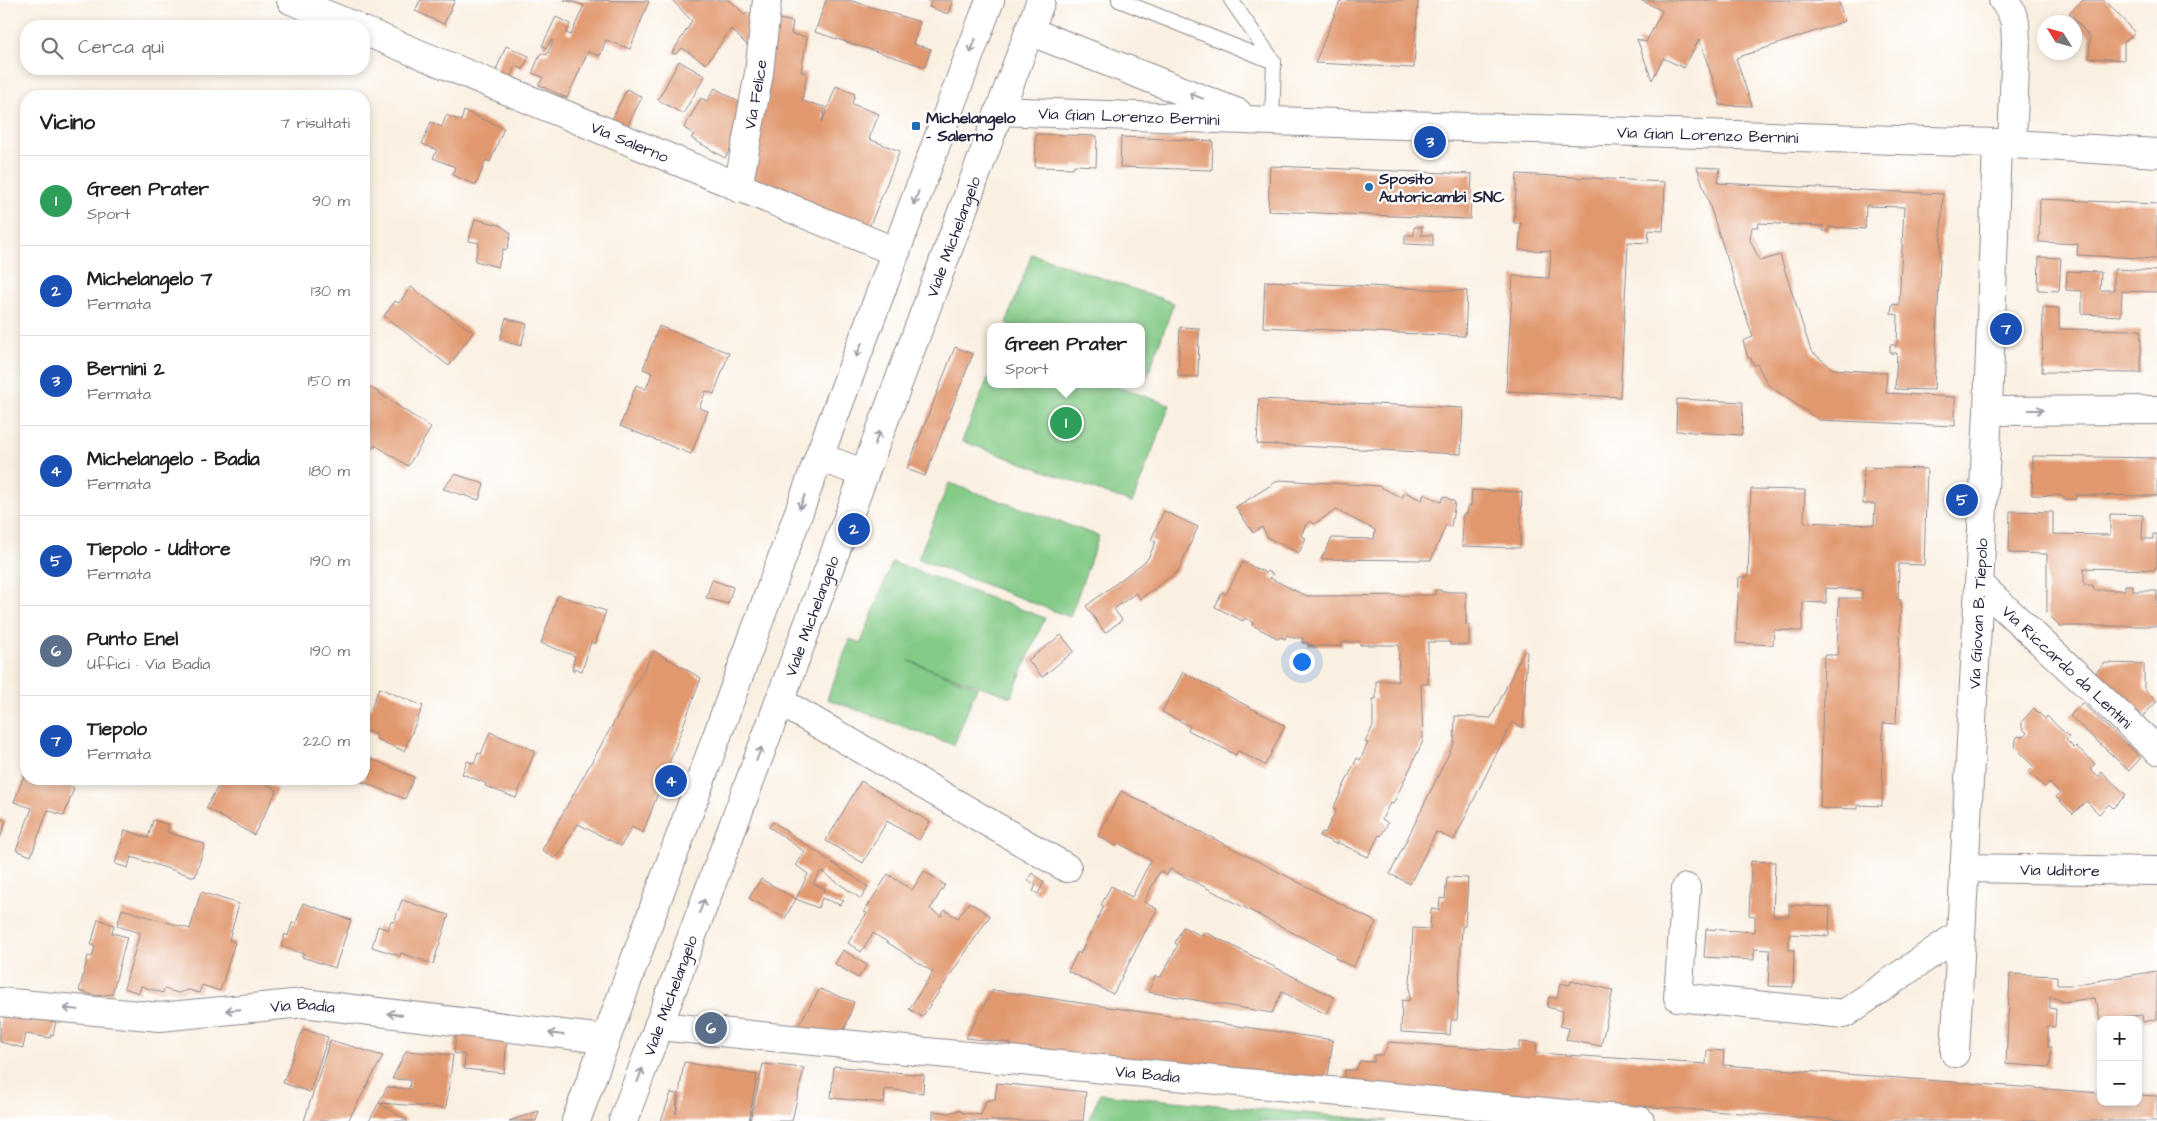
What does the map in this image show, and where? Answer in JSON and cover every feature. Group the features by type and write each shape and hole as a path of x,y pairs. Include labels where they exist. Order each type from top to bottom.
{"street":[{"path":"291,0 339,20"},
{"name":"Via Felice","path":"738,188 759,73 767,0"},
{"path":"576,1121 604,1039 990,0"},
{"name":"Viale Michelangelo","path":"623,1121 1041,0"},
{"name":"Via Giovan B. Tiepolo","path":"1954,1053 1988,411 2005,143 2016,42 2015,23 2011,10 2003,0"},
{"name":"Via Gian Lorenzo Bernini","path":"1029,31 1265,121"},
{"name":"Via Salerno","path":"370,33 738,188 896,252"},
{"name":"Via Gian Lorenzo Bernini","path":"999,111 1265,121 2005,143 2157,153"},
{"path":"1988,411 2157,410"},
{"path":"819,457 864,473"},
{"name":"Via Riccardo da Lentini","path":"1979,584 2157,750"},
{"path":"779,701 1066,868"},
{"name":"Via Uditore","path":"1964,868 2157,871"},
{"path":"1686,888 1678,997 1844,1014 1961,933"},
{"name":"Via Badia","path":"0,1002 160,1017 303,1003 604,1039"},
{"name":"Via Badia","path":"658,1026 1640,1121"}],"lane":[{"path":"1119,0 1274,62"},
{"path":"1231,0 1274,62 1265,121"}],"green space":[{"path":"1032,254 1174,303 1147,377 1145,376 1145,323 1006,323"},
{"path":"987,381 987,388 1121,388 1170,405 1132,503 962,441"},
{"path":"949,483 1099,536 1070,617 918,559"},
{"path":"892,562 1045,618 1011,697 909,661 977,687 954,745 827,699 850,639 861,643"},
{"path":"1100,1094 1387,1121 1088,1121"}],"building":[{"path":"420,0 455,0 444,24 415,11"},
{"path":"564,0 649,1 630,49 606,40 600,56 588,52 567,98 539,85 543,77 532,73 541,53 547,55 553,41 551,40 547,48 542,46 556,17 570,24 566,33 571,35 584,5"},
{"path":"672,0 730,0 745,15 747,12 750,14 754,9 753,51 731,29 706,64 682,48 676,54 672,53 692,21"},
{"path":"826,0 849,0 920,22 913,44 931,49 925,67 815,32"},
{"path":"927,0 953,0 948,14 929,7 931,1"},
{"path":"1418,0 1414,68 1315,63 1340,1"},
{"path":"1641,0 1838,0 1845,21 1736,58 1752,106 1719,105 1720,100 1699,39 1684,68 1663,58 1652,80 1637,39 1646,42 1662,11"},
{"path":"2083,0 2105,0 2135,33 2124,42 2124,60 2089,58 2090,37 2082,28 2082,15 2071,15 2069,13"},
{"path":"775,18 793,22 791,34 807,37 801,72 807,73 802,101 825,107 822,122 836,86 855,94 852,104 879,114 869,139 900,151 866,235 748,185"},
{"path":"506,46 529,56 523,69 515,66 508,84 493,77"},
{"path":"679,61 705,76 683,114 658,100"},
{"path":"715,88 746,106 747,121 725,158 691,138 694,134 684,128 701,98 707,101"},
{"path":"627,89 642,97 627,127 612,119"},
{"path":"464,111 504,128 490,162 486,160 476,185 452,175 455,167 433,158 437,150 422,144 431,122 442,127 446,115 461,121"},
{"path":"1036,134 1097,136 1096,166 1074,165 1073,168 1035,167"},
{"path":"1121,137 1213,141 1212,170 1120,167"},
{"path":"1270,166 1472,174 1470,219 1268,211"},
{"path":"1697,167 1720,168 1718,183 1943,194 1934,390 1895,389 1897,353 1890,353 1890,345 1897,345 1898,315 1891,314 1892,304 1899,305 1904,207 1866,206 1865,229 1829,227 1829,231 1823,231 1823,226 1759,223 1758,227 1752,227 1750,240 1760,261 1780,255 1811,351 1833,369 1887,373 1886,393 1955,397 1955,426 1819,420 1768,385 1757,364 1753,365 1751,358 1748,358 1743,341 1753,337"},
{"path":"1517,174 1665,182 1663,231 1649,230 1648,243 1628,242 1620,397 1506,391 1513,276 1549,278 1551,251 1519,250 1521,223 1514,223"},
{"path":"2040,199 2157,204 2157,259 2077,255 2078,244 2039,242"},
{"path":"475,219 500,225 511,233 507,250 503,249 498,267 475,261 479,243 469,241"},
{"path":"1414,227 1422,227 1421,235 1433,235 1433,245 1405,244 1405,235 1414,235"},
{"path":"2039,257 2061,258 2059,291 2038,290"},
{"path":"2114,269 2157,271 2157,292 2122,291 2121,316 2082,314 2082,291 2066,290 2067,271 2101,272 2100,290 2114,290"},
{"path":"1265,281 1467,291 1465,336 1263,327"},
{"path":"411,287 473,332 449,366 384,316 395,301 399,303"},
{"path":"2043,307 2059,308 2059,329 2141,330 2141,373 2042,372"},
{"path":"506,318 527,324 521,346 500,340"},
{"path":"659,326 729,353 714,394 706,391 699,408 708,411 691,454 620,426 636,385 646,389 652,373 643,369"},
{"path":"1180,327 1199,328 1198,377 1178,376"},
{"path":"955,347 973,354 925,476 907,469"},
{"path":"370,387 431,428 408,466 375,445 372,449 370,447"},
{"path":"1259,399 1463,408 1461,454 1257,444"},
{"path":"1677,399 1743,402 1742,435 1676,431"},
{"path":"2033,456 2157,458 2157,496 2076,495 2076,499 2064,499 2064,496 2032,495"},
{"path":"1864,467 1927,469 1924,565 1899,564 1898,600 1901,600 1896,724 1883,723 1882,806 1858,805 1858,809 1820,808 1824,655 1837,655 1839,598 1862,598 1862,590 1826,588 1826,603 1803,602 1802,631 1774,630 1773,645 1736,643 1739,577 1748,577 1751,489 1805,490 1804,522 1874,525 1875,504 1863,504"},
{"path":"455,474 484,484 479,500 443,489"},
{"path":"1279,480 1379,486 1402,498 1405,492 1422,500 1424,494 1441,502 1444,496 1455,502 1451,527 1446,525 1431,560 1321,559 1332,538 1374,539 1375,530 1336,510 1314,524 1311,521 1305,526 1301,536 1306,538 1299,553 1268,538 1262,527 1253,533 1236,507"},
{"path":"1472,490 1522,492 1520,548 1462,546 1463,514 1467,514 1468,506 1471,506"},
{"path":"1164,511 1198,527 1178,571 1140,599 1136,593 1114,609 1122,620 1105,633 1086,606 1147,560 1156,542 1151,540"},
{"path":"2010,511 2053,512 2053,534 2110,535 2110,514 2143,515 2142,539 2153,539 2153,534 2157,534 2157,567 2155,567 2155,570 2084,568 2084,585 2093,585 2094,590 2125,590 2125,585 2133,585 2133,591 2157,591 2157,626 2060,626 2047,613 2047,554 2009,553"},
{"path":"1243,562 1266,573 1267,571 1273,574 1270,578 1306,596 1435,595 1435,590 1441,590 1441,592 1466,592 1466,625 1469,625 1469,645 1450,645 1450,642 1428,642 1428,684 1421,684 1423,741 1393,804 1390,803 1382,819 1388,823 1381,836 1379,835 1368,857 1337,842 1336,844 1319,836 1322,832 1325,833 1336,810 1333,809 1357,758 1360,760 1368,743 1365,742 1373,726 1373,699 1376,699 1376,681 1398,681 1399,645 1360,645 1360,642 1342,642 1342,646 1308,646 1308,643 1303,643 1303,638 1294,638 1287,635 1285,639 1280,637 1279,639 1252,625 1253,622 1245,618 1243,621 1215,607 1222,592 1226,594"},
{"path":"712,580 733,587 728,604 706,598"},
{"path":"558,595 606,611 595,644 591,642 582,671 574,668 574,671 572,670 575,656 541,643"},
{"path":"1061,635 1074,651 1042,677 1028,660"},
{"path":"654,651 701,678 643,833 632,827 621,846 578,824 560,854 554,858 542,850"},
{"path":"1524,651 1527,652 1523,728 1512,722 1454,840 1436,832 1410,884 1390,874 1454,743 1455,716 1491,718"},
{"path":"2105,663 2144,664 2144,689 2157,701 2137,723 2090,679"},
{"path":"1183,672 1285,726 1265,765 1238,751 1236,755 1188,730 1190,726 1162,712"},
{"path":"379,688 423,706 404,751 376,739 377,735 370,732 371,709"},
{"path":"2082,703 2141,758 2129,771 2070,716"},
{"path":"2034,708 2045,719 2047,716 2069,737 2066,740 2074,748 2076,746 2095,764 2090,769 2098,777 2102,772 2126,795 2113,808 2109,804 2099,814 2086,801 2073,814 2056,797 2060,793 2049,783 2045,787 2029,772 2034,767 2015,748 2018,736 2023,737 2027,733 2022,728 2022,721"},
{"path":"490,732 535,751 516,798 485,786 486,783 462,774 467,761 474,764 478,753 481,754"},
{"path":"370,759 414,777 405,799 370,785"},
{"path":"861,781 930,822 919,840 887,821 863,863 826,841"},
{"path":"21,785 66,785 74,788 64,816 48,810 31,856 16,850 32,808 14,802"},
{"path":"219,785 268,785 277,790 254,835 206,808"},
{"path":"1121,791 1376,922 1353,967 1335,958 1336,955 1170,869 1167,875 1160,871 1144,902 1157,909 1113,994 1068,971 1078,952 1080,954 1104,906 1101,905 1111,886 1132,897 1151,860 1118,843 1116,846 1098,836"},
{"path":"0,818 6,821 0,838"},
{"path":"153,820 169,825 167,832 205,844 195,877 131,857 128,868 115,864 125,830 148,838"},
{"path":"773,822 868,887 861,899 821,871 813,884 825,888 823,893 844,901 840,905 822,898 818,908 796,899 808,874 796,865 805,852 769,827"},
{"path":"1751,861 1775,862 1773,916 1789,916 1789,905 1830,907 1829,936 1789,934 1789,950 1794,950 1793,987 1768,986 1770,950 1754,949 1754,960 1704,957 1706,929 1755,932 1755,916 1749,915"},
{"path":"924,871 945,885 930,909 941,916 945,910 958,918 969,902 990,916 922,1017 909,1009 933,972 873,933 861,952 848,943 867,913 864,912 888,874 912,890"},
{"path":"1032,873 1044,882 1038,894 1033,891 1036,885 1028,880"},
{"path":"1447,877 1468,878 1465,926 1462,927 1457,1020 1451,1020 1450,1035 1401,1032 1402,1000 1409,1001 1413,928 1430,929 1431,909 1439,910 1440,898 1445,899"},
{"path":"761,879 796,899 785,918 749,898"},
{"path":"201,892 239,904 229,940 235,942 220,991 202,985 199,993 189,990 178,993 164,989 163,993 141,986 139,993 124,988 140,933 117,926 122,909 190,929"},
{"path":"402,900 449,915 433,964 401,953 400,956 372,947 378,926 388,930 391,921 394,922"},
{"path":"303,903 351,920 335,968 302,957 304,954 281,946 285,934 288,936 292,923 296,924"},
{"path":"98,919 114,925 112,933 127,937 112,994 97,996 79,991 88,956 92,957 95,946 91,945"},
{"path":"1183,927 1202,936 1205,932 1334,997 1326,1014 1282,992 1272,1013 1148,992 1155,976 1161,977 1178,945 1175,943"},
{"path":"843,950 867,965 858,978 835,964"},
{"path":"2157,971 2157,1019 2143,1022 2142,1015 2099,1016 2094,998 2064,1002 2050,996 2050,1008 2056,1009 2055,1027 2048,1026 2048,1047 2051,1047 2050,1067 2006,1064 2010,974 2057,976 2057,985 2071,985"},
{"path":"1571,981 1613,990 1601,1046 1566,1040 1569,1028 1560,1026 1563,1011 1547,1007 1549,997 1557,999 1560,983 1570,985"},
{"path":"820,989 854,1002 843,1034 795,1031"},
{"path":"993,990 1333,1040 1327,1084 1010,1049 1011,1043 966,1038"},
{"path":"0,1010 56,1021 53,1035 51,1034 50,1038 26,1034 23,1048 0,1042"},
{"path":"303,1029 328,1037 310,1092 283,1083"},
{"path":"456,1034 507,1037 504,1073 464,1069 465,1055 454,1053"},
{"path":"330,1040 383,1056 348,1121 304,1121"},
{"path":"1389,1042 1519,1051 1519,1042 1537,1043 1536,1053 1706,1064 1707,1050 1724,1051 1723,1065 2097,1093 2097,1106 2142,1106 2142,1095 2157,1096 2157,1121 1858,1121 1344,1086 1345,1070 1356,1070 1360,1061 1374,1062 1374,1055 1383,1055"},
{"path":"406,1051 453,1055 446,1108 379,1103 387,1087 409,1089 410,1080 392,1079"},
{"path":"684,1062 757,1075 749,1121 661,1121 671,1093 677,1094 676,1114"},
{"path":"763,1064 804,1068 792,1121 750,1121"},
{"path":"834,1066 924,1075 923,1093 885,1089 884,1103 831,1098"},
{"path":"997,1083 1086,1092 1083,1121 933,1121 933,1111 949,1113 959,1110 964,1113 981,1115 986,1101 995,1099"},
{"path":"379,1103 408,1121 369,1121"},
{"path":"539,1111 536,1121 509,1121"}],"place":[{"name":"Michelangelo - Salerno","path":"916,126"},
{"name":"Bernini 2","path":"1430,142"},
{"name":"Sposito Autoricambi SNC","path":"1369,187"},
{"name":"Tiepolo","path":"2006,329"},
{"name":"Green Prater","path":"1066,423"},
{"name":"Tiepolo - Uditore","path":"1962,500"},
{"name":"Michelangelo 7","path":"854,529"},
{"name":"Michelangelo - Badia","path":"671,781"},
{"name":"Punto Enel","path":"711,1028"}]}
